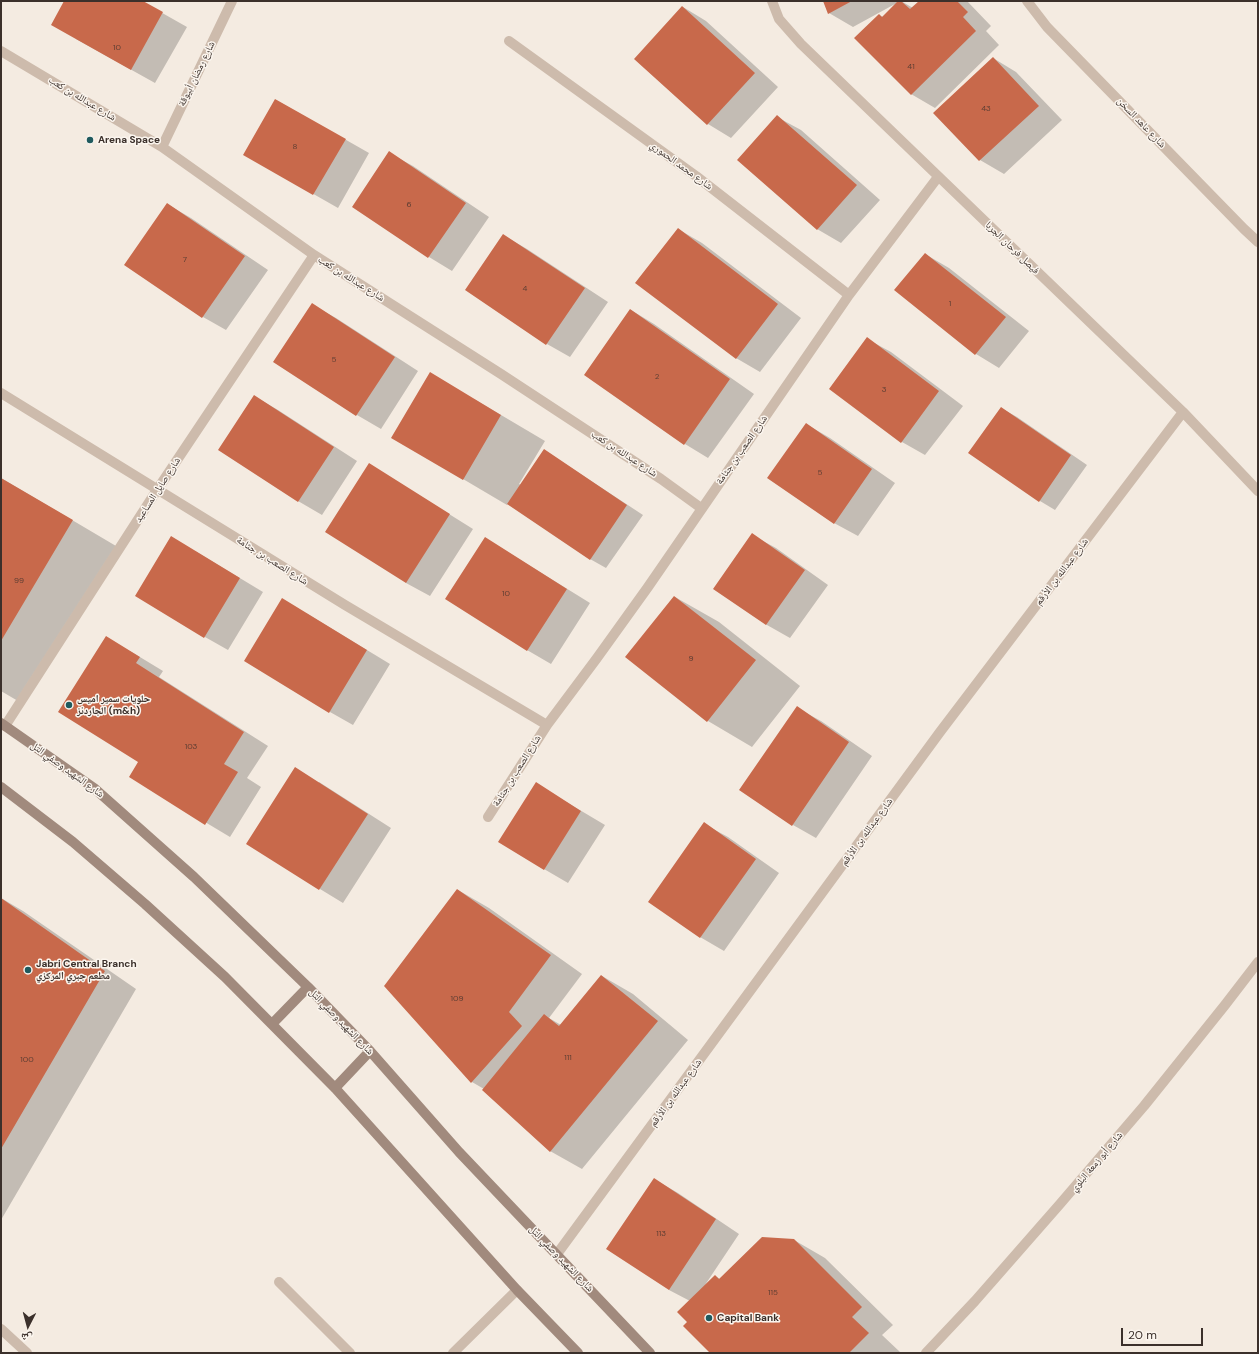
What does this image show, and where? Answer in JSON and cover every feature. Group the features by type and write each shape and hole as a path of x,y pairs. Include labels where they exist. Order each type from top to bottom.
{"main road":[{"name":"شارع الشهيد وصفي التل","path":"3,725 94,788 194,877 308,988 370,1051 459,1152 650,1353"},
{"path":"1,787 73,842 145,904 225,977 335,1088 517,1290 578,1353"},
{"path":"272,1024 308,988"},
{"path":"335,1088 370,1051"}],"street":[{"name":"شارع رمضان أبيوقة","path":"162,147 232,1"},
{"name":"فيصل فرحان الجربا","path":"772,1 779,19 801,44 1183,412 1258,491"},
{"name":"شارع عاهد السخن","path":"1027,1 1047,27 1238,224 1258,242"},
{"name":"شارع محمد الحموري","path":"509,41 696,176 849,295"},
{"name":"شارع عبدالله بن كعب","path":"1,51 162,147 314,255 535,396 661,479 701,508"},
{"name":"شارع الصعب بن جثامة","path":"488,817 547,724 597,658 849,295 938,177"},
{"name":"شارع صايل المساعيد","path":"3,725 157,490 314,255"},
{"name":"شارع الصعب بن جثامة","path":"1,393 345,606 547,724"},
{"name":"شارع عبدالله بن الأرقم","path":"557,1254 940,732 1183,412"},
{"name":"شارع أبو زمعة البلوي","path":"926,1353 985,1290 1124,1129 1258,962"},
{"path":"279,1282 350,1353"},
{"path":"453,1353 517,1290"},
{"path":"1,1329 27,1353"}],"building":[{"path":"64,1 143,1 163,12 131,70 51,25"},
{"path":"823,1 852,1 828,14"},
{"path":"898,1 901,1 910,9 919,1 957,1 968,12 963,17 976,31 911,95 854,38 879,14 882,17"},
{"path":"682,6 755,73 707,125 634,59"},
{"path":"993,57 1039,106 979,161 933,113"},
{"path":"275,99 346,139 313,195 243,155"},
{"path":"777,115 857,185 817,230 737,160"},
{"path":"389,151 466,203 428,258 352,207"},
{"path":"167,203 245,256 202,318 124,265"},
{"path":"678,228 778,304 736,359 635,283"},
{"path":"503,234 585,288 546,345 465,290"},
{"path":"925,253 1006,317 975,355 894,290"},
{"path":"312,303 395,357 356,416 273,362"},
{"path":"630,309 730,379 684,445 584,375"},
{"path":"867,337 939,391 901,443 829,389"},
{"path":"430,372 501,415 463,480 391,438"},
{"path":"254,395 334,447 298,502 218,450"},
{"path":"1001,407 1071,455 1039,502 968,453"},
{"path":"806,423 872,469 834,524 767,478"},
{"path":"544,449 627,505 590,560 507,504"},
{"path":"369,463 450,514 406,583 325,532"},
{"path":"1,478 73,520 1,641"},
{"path":"752,533 805,570 766,625 713,589"},
{"path":"171,536 240,578 204,638 135,596"},
{"path":"485,537 567,589 527,651 445,599"},
{"path":"674,596 756,660 707,722 625,657"},
{"path":"282,598 367,650 329,713 244,661"},
{"path":"106,636 140,657 136,663 244,732 224,764 238,772 205,825 129,777 138,762 58,712"},
{"path":"797,706 849,742 792,826 739,790"},
{"path":"295,767 368,814 319,890 246,844"},
{"path":"536,782 581,811 544,870 498,842"},
{"path":"704,822 756,859 700,938 648,902"},
{"path":"457,889 551,955 509,1012 522,1026 471,1083 384,986"},
{"path":"1,898 105,971 1,1149"},
{"path":"601,975 658,1021 550,1152 482,1090 544,1014 559,1026"},
{"path":"654,1178 716,1219 669,1290 606,1249"},
{"path":"762,1237 794,1239 862,1307 852,1317 869,1333 849,1353 710,1353 683,1326 687,1322 677,1312 715,1275 719,1279"}],"place":[{"name":"Arena Space","path":"90,140"},
{"name":"حلويات سمير اميس الجاردنز (m&h)","path":"69,705"},
{"name":"Jabri Central Branch مطعم جبري المركزي","path":"28,970"},
{"name":"Capital Bank","path":"709,1318"}]}
